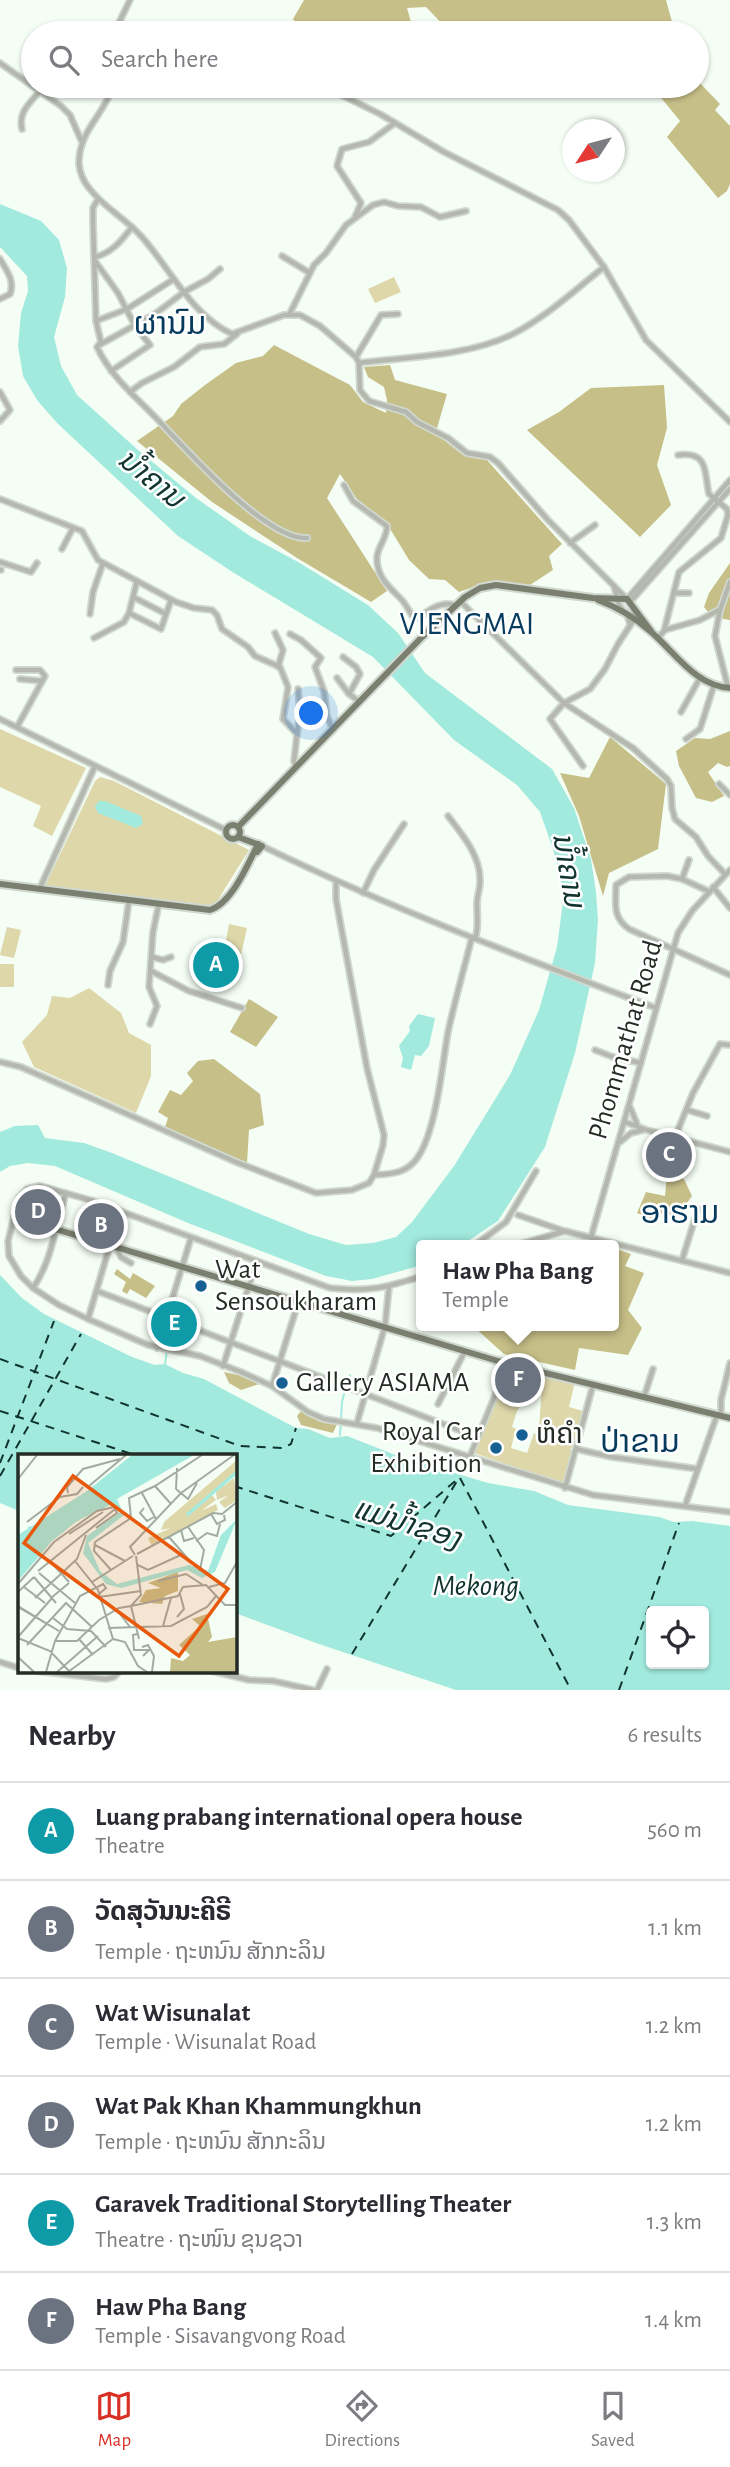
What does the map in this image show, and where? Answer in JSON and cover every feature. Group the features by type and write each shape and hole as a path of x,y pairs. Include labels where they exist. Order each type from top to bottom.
{"main road":[{"path":"0,884 215,909 228,898 260,845 239,832 232,825 226,830 228,838 234,839 239,832 296,767 422,637 457,603 480,588 496,585 593,598 617,598 629,602 651,631"},
{"path":"593,598 635,618 700,678 729,688"},
{"path":"15,1217 508,1364 730,1418"}],"street":[{"path":"120,21 130,0"},
{"path":"0,63 21,78"},
{"path":"22,129 19,120 21,114 34,98"},
{"path":"50,98 70,115 82,141"},
{"path":"108,98 82,141 79,163 82,176 98,199 141,236 184,292 229,334 237,334"},
{"path":"346,98 558,210 569,220 604,267 646,340 730,422"},
{"path":"353,220 361,203 337,166 337,161 344,148 369,142 394,123"},
{"path":"98,199 93,208 94,282 100,344"},
{"path":"289,314 310,273 346,225 381,202 423,208 440,217 466,211"},
{"path":"95,259 121,242 132,227"},
{"path":"282,256 310,273"},
{"path":"95,259 150,347 111,371"},
{"path":"0,260 13,286 10,294 0,299"},
{"path":"359,363 451,351 504,338 536,321 604,267"},
{"path":"220,269 97,348 111,371 218,482 249,509 279,528 300,538 307,538"},
{"path":"96,321 127,309 174,279"},
{"path":"130,392 174,367 200,347 223,344 237,334 289,314 300,314 310,319 356,357 359,363 360,390 369,401 376,405 400,409 417,422 448,438 467,453 490,457 498,463 570,543 614,585 629,602 635,618 618,643 606,668 590,689 564,702 550,719 583,766"},
{"path":"356,357 381,315 398,314"},
{"path":"0,392 10,410 0,421"},
{"path":"658,638 664,631 679,572 712,548 721,538 728,512 709,494 707,472 702,463 691,455 678,455"},
{"path":"629,602 730,480"},
{"path":"344,485 353,501 387,526 387,533 377,556 378,568 386,585 402,600 413,617 419,618 427,611 446,603 457,603 564,702 632,748 667,779 671,786 672,808 676,819 696,837 708,856 725,874"},
{"path":"716,500 730,489"},
{"path":"0,499 82,531 98,560 171,599 194,608 212,610 222,629 248,646 255,656 278,667 286,676 288,687 283,719 298,734"},
{"path":"570,543 595,525"},
{"path":"62,549 74,527"},
{"path":"0,562 31,572 37,564"},
{"path":"90,614 93,592 103,563"},
{"path":"94,638 124,622 137,581"},
{"path":"729,688 715,636 720,610 730,582"},
{"path":"614,585 630,625"},
{"path":"675,593 689,593"},
{"path":"133,597 166,614"},
{"path":"129,613 160,629 171,599"},
{"path":"664,631 700,620 720,610"},
{"path":"275,632 283,650 278,667"},
{"path":"289,634 301,640 321,658 315,667 333,730"},
{"path":"343,657 356,667 360,674 349,694"},
{"path":"16,670 43,671 44,678 17,727"},
{"path":"337,678 349,694 360,702"},
{"path":"681,712 700,678"},
{"path":"20,679 42,681"},
{"path":"686,739 700,729 714,685"},
{"path":"296,767 294,761 300,713 298,689"},
{"path":"0,719 226,830"},
{"path":"40,888 95,765"},
{"path":"719,784 730,795"},
{"path":"374,1175 400,1172 413,1163 420,1153 433,1117 448,1034 474,938 478,932 476,902 481,882 480,872 466,841 448,816"},
{"path":"363,893 374,870 404,824"},
{"path":"260,845 336,882 656,1008"},
{"path":"682,879 689,860"},
{"name":"Phommathat Road","path":"591,1237 672,949 683,923 710,889 730,870"},
{"path":"730,908 710,889 682,879 635,876 616,885 616,916 619,922 628,929 730,975"},
{"path":"0,1062 22,1067 236,1162 316,1193 352,1190 369,1183 383,1145 383,1135 362,1044 336,899 336,882"},
{"path":"108,985 110,971 123,942 129,900"},
{"path":"150,1024 157,1006 149,987 153,932 159,903"},
{"path":"152,957 163,960 172,957"},
{"path":"151,971 189,991 242,1008"},
{"path":"675,1138 720,1044 730,1045"},
{"path":"595,1051 640,1063"},
{"path":"629,1105 635,1121 645,1130"},
{"path":"687,1110 707,1116"},
{"path":"624,1125 730,1152"},
{"path":"619,1143 631,1133 645,1130"},
{"path":"482,1240 506,1222 536,1171"},
{"path":"416,1278 370,1290 330,1288 40,1186 27,1189 19,1198 8,1249 16,1269 33,1289 59,1305 157,1348 200,1356 272,1386 308,1412 324,1419 377,1428 593,1495 730,1512"},
{"path":"33,1289 40,1280 49,1256 66,1193"},
{"path":"682,1259 698,1209"},
{"path":"518,1215 565,1231 603,1240"},
{"path":"535,1240 565,1231"},
{"path":"157,1348 191,1238"},
{"path":"619,1244 730,1273"},
{"path":"88,1319 113,1246"},
{"path":"113,1246 118,1254 131,1263"},
{"path":"223,1366 257,1261"},
{"path":"357,1423 385,1326 389,1287"},
{"path":"97,1290 477,1437"},
{"path":"272,1386 299,1300"},
{"path":"438,1404 465,1351"},
{"path":"685,1506 717,1415 730,1363"},
{"path":"470,1456 508,1364"},
{"path":"643,1398 653,1369"},
{"path":"565,1488 593,1385"},
{"path":"576,1448 614,1458 698,1469"},
{"path":"0,1662 18,1668"},
{"path":"216,1672 284,1687 315,1690 327,1669"},
{"path":"46,1672 106,1679 119,1672"}],"shaded area":[{"path":"304,0 666,0 672,21 439,21 426,7 407,8 411,21 293,19"},
{"path":"709,93 720,104 715,110 730,126 730,184 727,191 718,198 667,137 680,121 661,98 709,98"},
{"path":"394,277 401,292 375,303 368,289"},
{"path":"274,345 350,385 363,402 386,413 384,387 368,377 364,367 390,365 395,380 447,394 437,428 440,437 463,455 486,459 562,544 549,556 553,570 530,585 490,581 459,592 445,580 429,579 409,560 386,522 357,499 340,474 327,498 387,591 371,602 297,558 212,502 137,441 173,416 181,404 236,363 263,356"},
{"path":"664,385 667,428 657,465 671,505 640,537 527,430 559,412 591,388"},
{"path":"730,563 730,620 712,617 704,607 709,593"},
{"path":"0,729 86,768 52,836 33,826 41,806 0,787"},
{"path":"730,731 730,766 718,763 708,772 724,796 712,802 696,798 679,766 676,751 695,738 710,739"},
{"path":"610,737 666,784 658,849 609,873 603,896 579,816 560,773 589,778"},
{"path":"100,777 114,781 249,850 216,903 208,906 45,886 95,781"},
{"path":"229,924 247,928 241,955 224,951"},
{"path":"7,927 21,930 14,958 0,955"},
{"path":"0,964 14,964 14,987 0,987"},
{"path":"89,988 121,1013 129,1033 151,1045 151,1076 136,1113 34,1067 22,1042 47,1015 52,996 70,998"},
{"path":"249,999 278,1017 256,1047 230,1032"},
{"path":"214,1059 260,1094 264,1125 249,1130 247,1163 165,1127 168,1118 158,1112 170,1090 181,1095 193,1081 187,1073 198,1061"},
{"path":"667,1174 684,1179 692,1196 677,1217 659,1213 654,1220 637,1213 646,1192 665,1196"},
{"path":"619,1250 631,1254 625,1266 644,1273 628,1310 642,1328 628,1355 579,1348 575,1370 504,1354 479,1331 619,1331"},
{"path":"117,1269 130,1279 133,1273 155,1286 146,1298 130,1289 127,1294 122,1291 126,1282 114,1274"},
{"path":"509,1365 513,1366 508,1385 525,1390 528,1384 533,1386 517,1411 512,1427 516,1429 511,1448 527,1453 539,1427 543,1374 575,1382 569,1407 583,1411 574,1444 570,1449 572,1451 563,1483 474,1453"},
{"path":"224,1372 259,1384 241,1390 229,1383"},
{"path":"302,1410 318,1421 337,1424 333,1433 301,1425 297,1416"}],"water":[{"name":"ນ້ຳຄານ","path":"0,204 41,221 59,240 67,268 65,297 54,337 61,366 77,395 196,498 250,536 368,605 398,633 425,673 552,769 574,808 591,859 596,892 598,920 595,963 575,1053 545,1147 498,1221 470,1240 416,1240 416,1267 372,1279 352,1281 326,1276 188,1223 55,1166 28,1163 10,1166 0,1172 0,1132 15,1126 38,1125 45,1138 84,1143 112,1153 309,1234 346,1245 373,1243 396,1237 412,1222 454,1166 510,1075 539,1010 557,947 564,894 540,812 517,785 454,740 373,657 178,536 57,423 37,400 23,376 18,346 21,313 28,291 27,276 0,247"},
{"path":"99,801 141,816 143,824 136,828 98,813 95,807"},
{"path":"418,1014 435,1018 429,1046 421,1056 415,1055 411,1070 401,1067 403,1058 399,1046"},
{"name":"Mekong","path":"0,1275 22,1298 44,1314 132,1357 155,1365 165,1364 204,1379 296,1428 308,1429 330,1438 347,1436 398,1456 488,1483 534,1491 568,1505 659,1517 674,1522 692,1521 730,1526 730,1690 456,1690 236,1613 236,1454 18,1454 18,1511 0,1503"}],"waterway":[{"path":"165,1364 168,1343"},
{"path":"347,1384 350,1375"},
{"path":"340,1435 345,1390"}],"ferry route":[{"path":"0,1463 54,1321"},
{"path":"0,1476 81,1334"},
{"path":"0,1359 240,1446 282,1448 291,1444 296,1428"},
{"path":"0,1411 132,1454"},
{"path":"236,1487 391,1536 460,1477"},
{"path":"460,1478 571,1690"},
{"path":"352,1654 457,1481"},
{"path":"619,1690 679,1523"}],"place":[{"name":"Luang prabang international opera house","path":"216,965"},
{"name":"Wat Wisunalat","path":"669,1155"},
{"name":"Wat Pak Khan Khammungkhun","path":"38,1212"},
{"name":"ວັດສຸວັນນະຄີຣີ","path":"101,1226"},
{"name":"Wat Sensoukharam","path":"201,1286"},
{"name":"Garavek Traditional Storytelling Theater","path":"174,1324"},
{"name":"Haw Pha Bang","path":"518,1380"},
{"name":"Gallery ASIAMA","path":"282,1383"},
{"name":"ຫໍຄຳ","path":"522,1435"},
{"name":"Royal Car Exhibition","path":"496,1448"}],"district":[{"name":"ຜານົມ","path":"170,324"},
{"name":"VIENGMAI","path":"467,624"},
{"name":"ອາຮາມ","path":"680,1213"},
{"name":"ປ່າຂາມ","path":"640,1442"}],"water label":[{"name":"ແມ່ນ້ຳຂອງ","path":"407,1524"}]}
